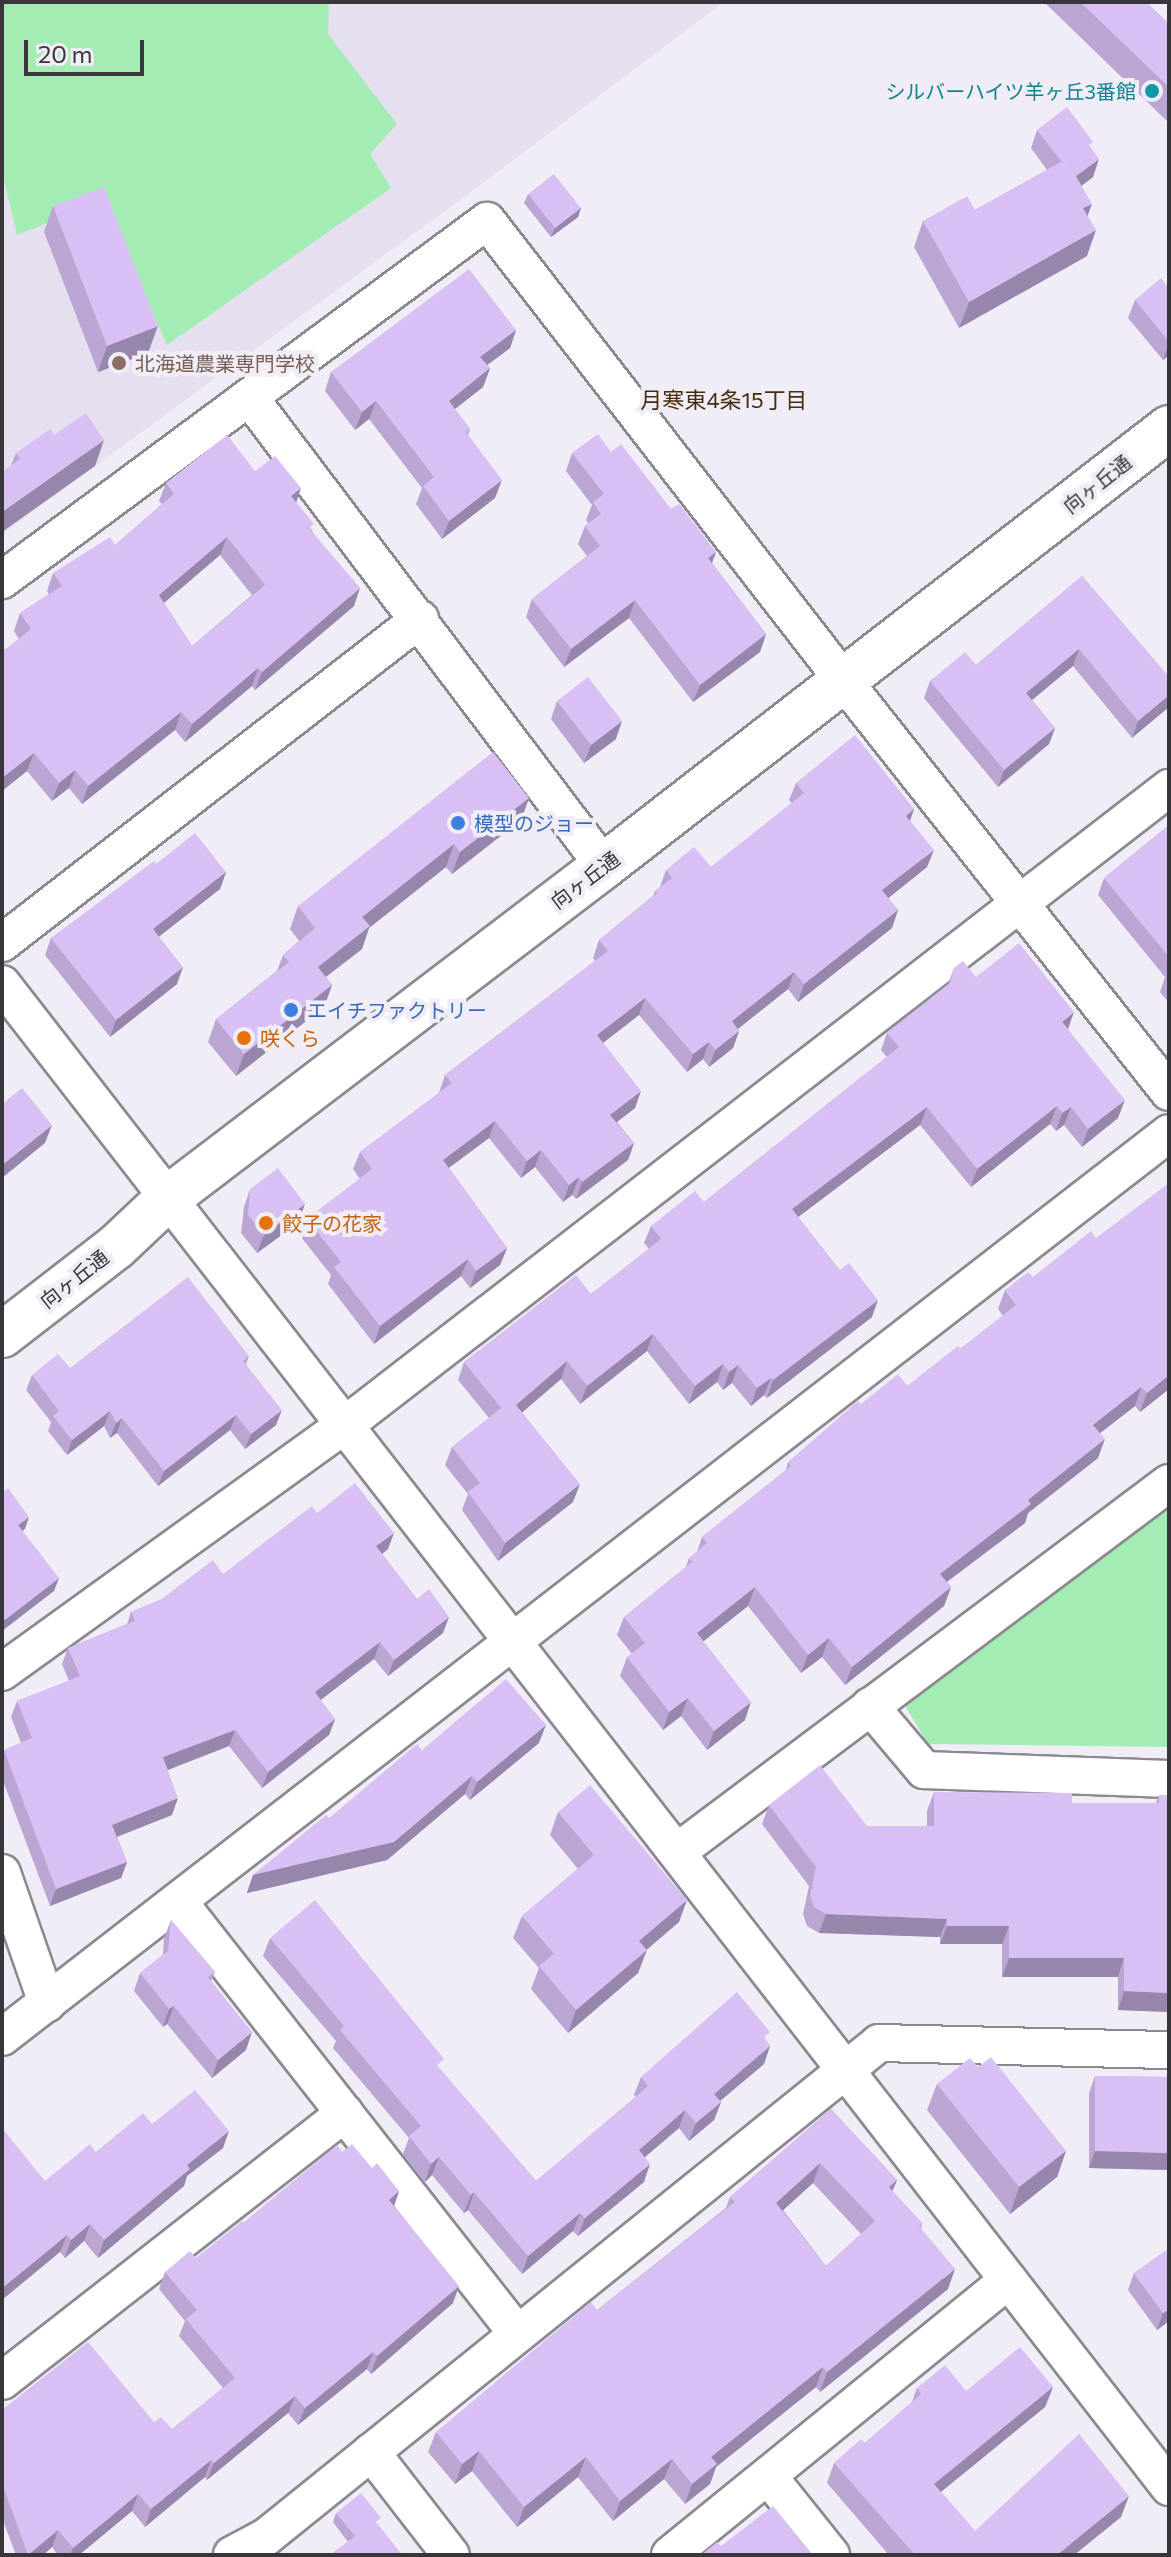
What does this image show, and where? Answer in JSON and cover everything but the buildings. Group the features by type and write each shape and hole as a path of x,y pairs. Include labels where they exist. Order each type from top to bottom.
{"street":[{"path":"2,580 487,221 843,680 1169,1092"},
{"path":"249,397 604,866"},
{"name":"向ヶ丘通","path":"2,1335 116,1247 168,1198 604,866 1169,428"},
{"path":"2,943 420,619"},
{"path":"2,1672 345,1425 1169,788"},
{"path":"2,984 1169,2487"},
{"path":"2,2037 1169,1133"},
{"path":"677,1852 1169,1483"},
{"path":"870,1706 924,1770 1169,1779"},
{"path":"2,1873 47,2003"},
{"path":"178,1901 516,2332"},
{"path":"232,2555 266,2537 516,2332 879,2043 1169,2050"},
{"path":"2,2381 345,2113"},
{"path":"670,2555 1008,2280"},
{"path":"371,2452 451,2555"},
{"path":"768,2476 831,2555"}],"shaded area":[{"name":"北海道農業専門学校","path":"2,2 724,2 471,192 2,534"}],"green space":[{"path":"2,2 329,2 328,34 397,124 370,154 391,188 167,345 102,201 17,235 2,172"},
{"path":"1169,1499 1169,1747 928,1744 899,1696"}],"place":[{"name":"シルバーハイツ羊ヶ丘3番館","path":"1152,91"},
{"name":"北海道農業専門学校","path":"119,363"},
{"name":"模型のジョー","path":"458,823"},
{"name":"エイチファクトリー","path":"291,1010"},
{"name":"咲くら","path":"244,1038"},
{"name":"餃子の花家","path":"266,1223"}],"district":[{"name":"月寒東4条15丁目","path":"724,400"}]}
